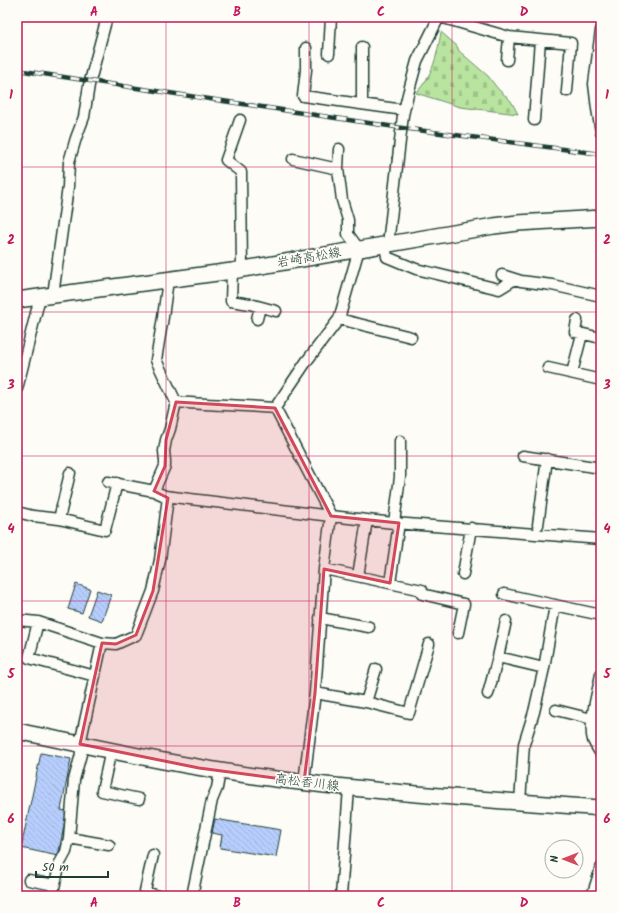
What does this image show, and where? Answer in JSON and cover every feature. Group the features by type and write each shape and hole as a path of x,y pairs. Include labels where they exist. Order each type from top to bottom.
{"main road":[{"name":"岩崎高松線","path":"17,300 237,270 494,226 518,223 601,218"},
{"name":"高松香川線","path":"17,731 199,768 276,780 349,788 601,808"}],"street":[{"path":"17,389 46,296 68,187 69,162 84,117 89,85 107,17"},
{"path":"329,54 331,17"},
{"path":"515,279 499,289 416,269 387,257 386,244 404,110 417,61 439,17 509,37 571,43 567,91"},
{"path":"601,30 594,84 596,110 601,132"},
{"path":"507,60 509,37"},
{"path":"534,120 540,40"},
{"path":"362,47 362,104"},
{"path":"306,48 306,70 303,96 404,110"},
{"path":"240,120 226,160 241,172 237,270 231,301 276,311"},
{"path":"275,408 306,362 339,319 360,249 348,234 348,220 342,200 338,169 339,149"},
{"path":"293,159 338,169"},
{"path":"502,275 521,281 552,285 601,296"},
{"path":"154,491 165,466 164,451 176,402 156,360 168,280"},
{"path":"257,319 260,307"},
{"path":"339,319 411,337"},
{"path":"577,320 575,332 601,338"},
{"path":"572,373 582,334"},
{"path":"548,368 601,380"},
{"path":"176,402 275,408"},
{"path":"275,408 331,516 324,569 315,693 304,782"},
{"path":"390,583 400,477 400,441"},
{"path":"523,456 601,468"},
{"path":"538,524 547,459"},
{"path":"59,519 70,473"},
{"path":"17,512 33,516 59,519 105,530 112,482 154,491 168,497 396,523 601,539"},
{"path":"17,620 38,622 102,643 116,644 136,635 153,591 160,560 168,497"},
{"path":"358,576 367,520"},
{"path":"463,574 471,528"},
{"path":"324,569 422,590 422,594 464,604 458,633"},
{"path":"504,594 601,614"},
{"path":"520,802 524,744 534,712 544,668 555,605"},
{"path":"320,618 369,627"},
{"path":"488,694 506,621"},
{"path":"38,622 29,658 95,676"},
{"path":"52,896 60,863 66,852 69,838 74,780 80,754 80,744 102,643"},
{"path":"315,693 366,702 409,713 429,644"},
{"path":"498,657 544,668"},
{"path":"366,702 376,669"},
{"path":"601,674 591,731 594,742 601,753"},
{"path":"556,710 592,719"},
{"path":"111,750 102,791 139,799"},
{"path":"192,896 212,800 217,788 220,771"},
{"path":"341,896 349,788"},
{"path":"69,838 109,845"},
{"path":"153,855 145,891 157,896"},
{"path":"592,896 601,868"},
{"path":"28,880 54,885"}],"highlighted area":[{"path":"176,402 275,408 331,516 399,523 390,583 324,569 315,693 304,782 199,768 80,744 102,643 116,644 136,635 153,591 168,498 154,491 165,466 166,440"}],"green space":[{"path":"441,32 457,46 459,51 488,76 498,89 511,101 518,114 460,107 416,93 427,79 433,65"}],"building":[{"path":"76,584 90,589 82,613 68,609"},
{"path":"97,590 111,595 102,621 88,616"},
{"path":"41,753 71,759 61,810 67,811 58,856 21,848"},
{"path":"215,819 281,830 276,857 220,848 222,835 212,833"}],"railway":[{"path":"17,70 402,128 601,154"}]}
